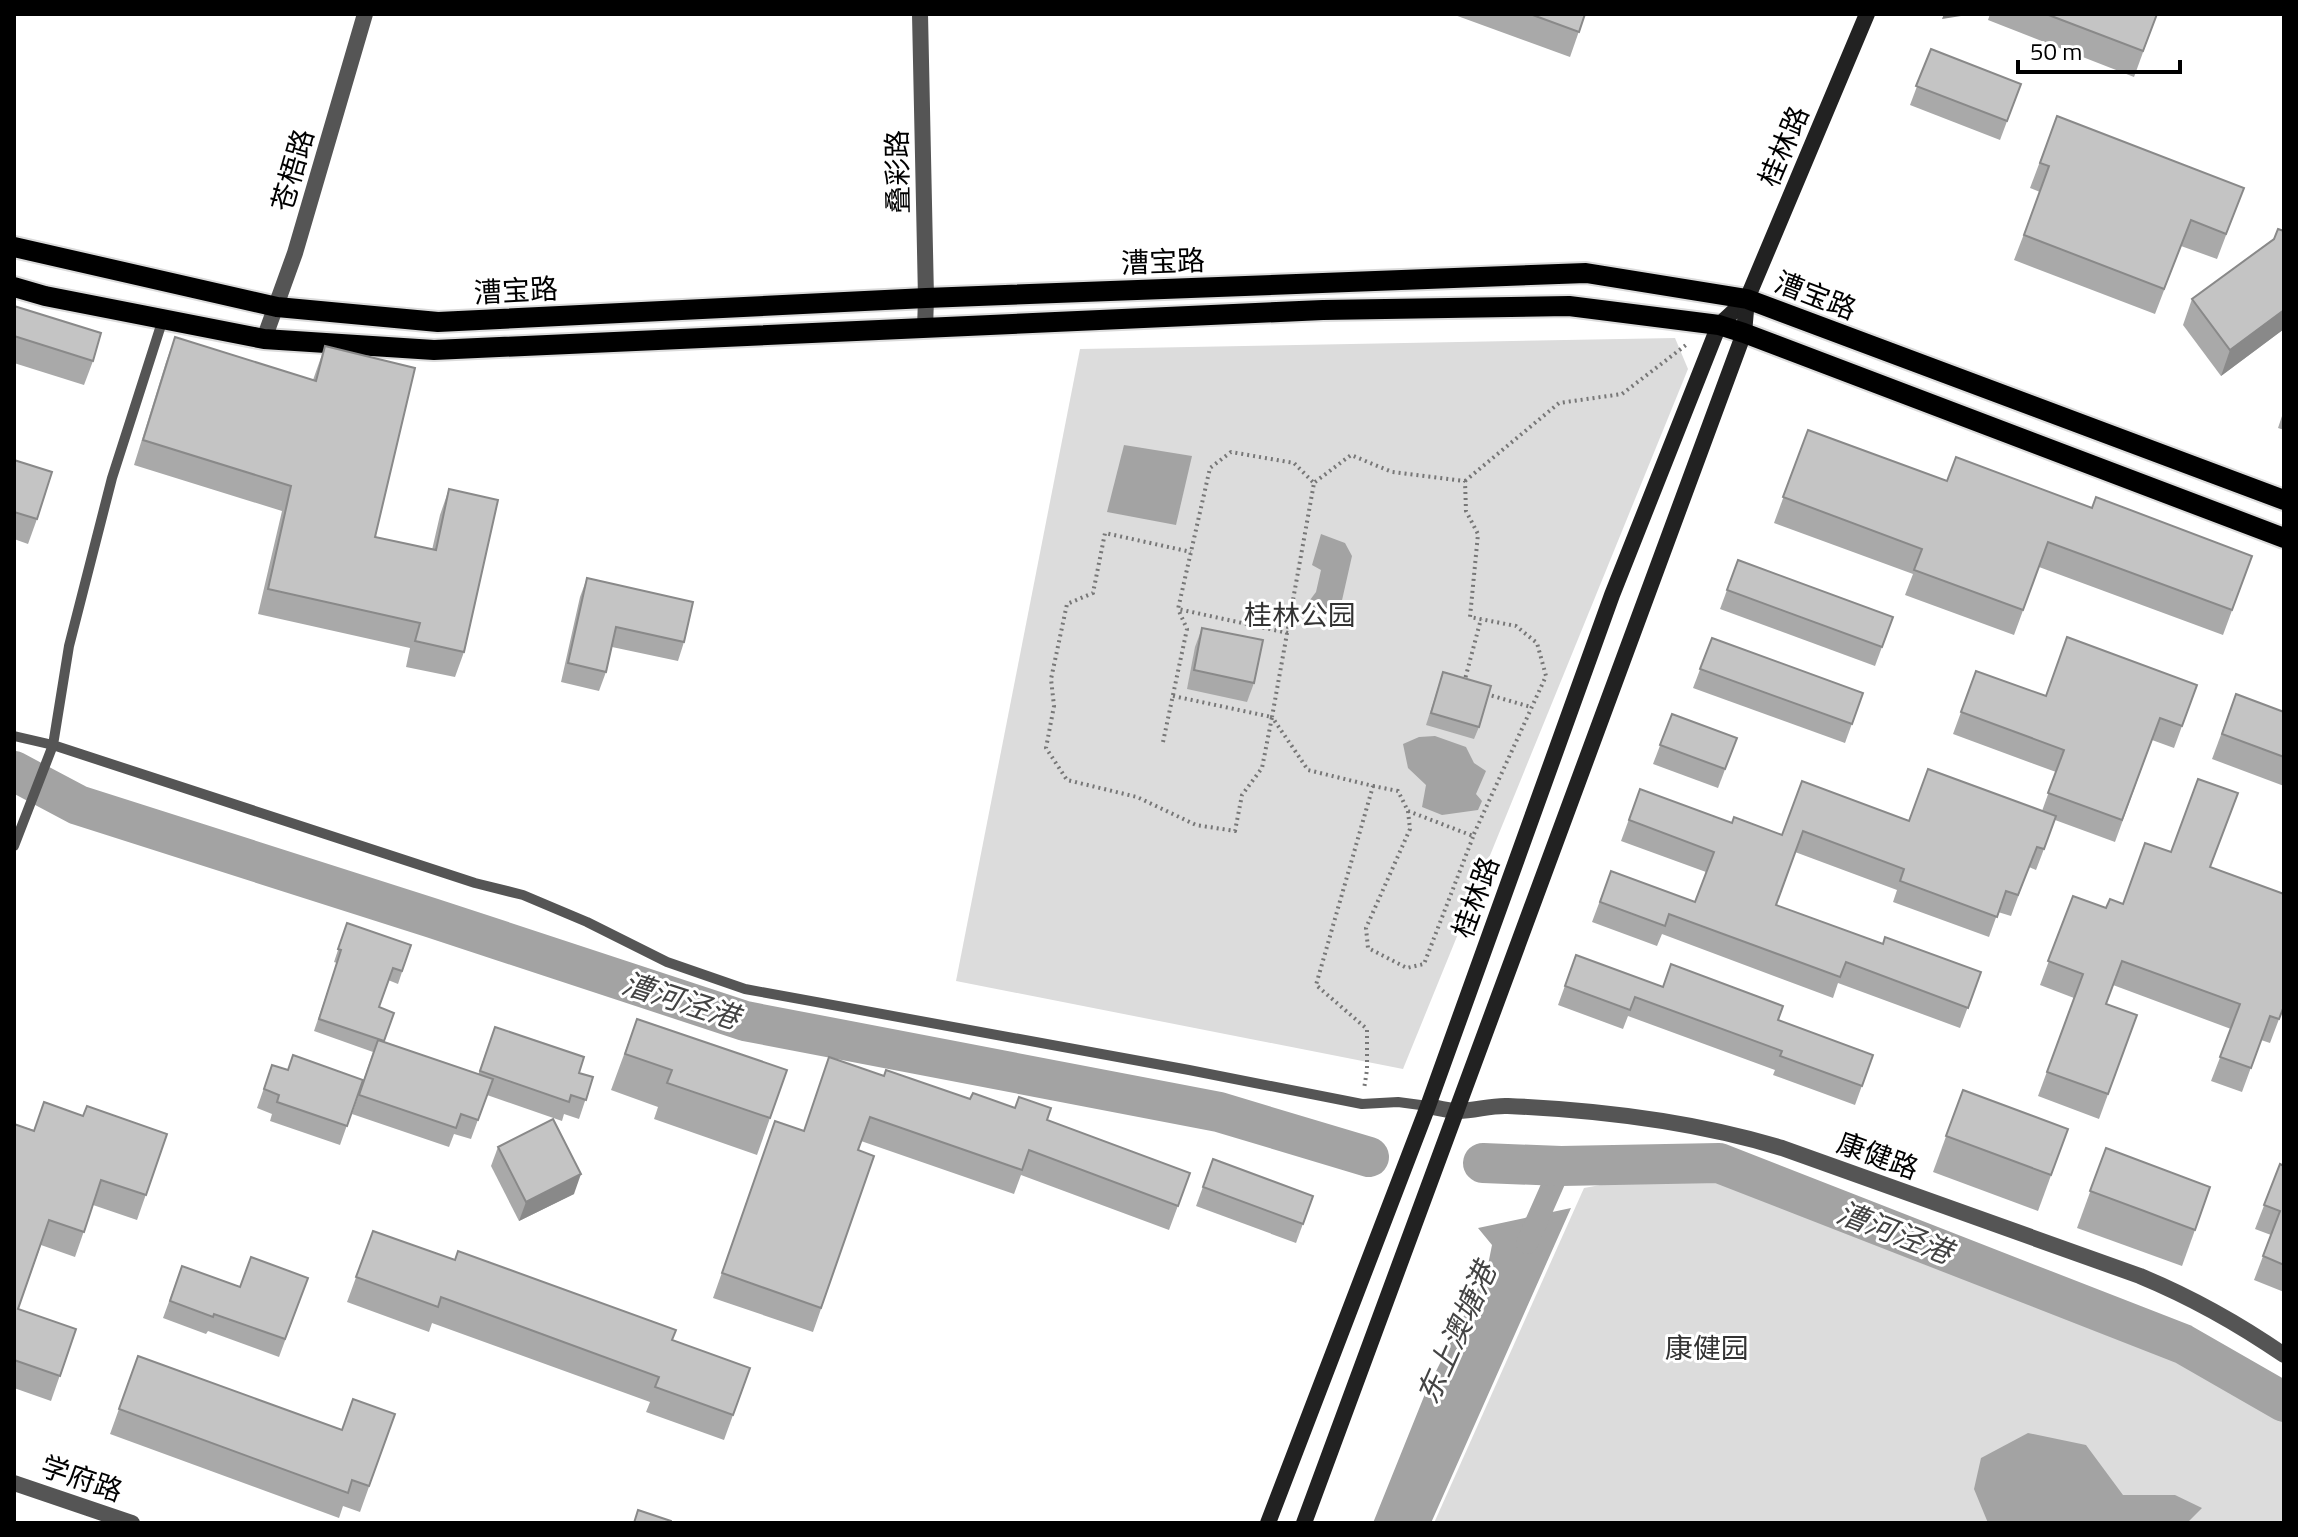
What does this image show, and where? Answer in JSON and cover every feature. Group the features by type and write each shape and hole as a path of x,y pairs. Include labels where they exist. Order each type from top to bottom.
{"main road":[{"name":"桂林路","path":"1304,1523 1744,333 1747,299 1867,14"},
{"name":"漕宝路","path":"14,247 277,307 438,322 926,298 1586,273 1747,299 2284,500"},
{"name":"漕宝路","path":"14,287 45,296 264,339 434,350 1323,310 1569,306 1719,325 1744,333 2284,538"},
{"name":"桂林路","path":"1268,1523 1428,1106 1612,595 1719,325 1747,299"}],"street":[{"name":"苍梧路","path":"264,339 277,307 365,14"},
{"name":"叠彩路","path":"920,14 925,329"},
{"name":"康健路","path":"1428,1106 1457,1112 1504,1105 1616,1115 1686,1124 1747,1137 2173,1290 2284,1355"},
{"name":"学府路","path":"14,1483 100,1518 132,1523"}],"lane":[{"path":"14,846 53,745 69,646 112,478 163,319"},
{"path":"14,736 53,745 475,883 523,895 587,922 667,962 745,989 1362,1104 1398,1102 1428,1106"}],"path":[{"path":"1191,552 1105,533 1093,593 1067,604 1051,679 1054,706 1046,748 1067,780 1137,797 1196,825 1235,831 1242,795 1262,768 1314,483 1351,455 1392,472 1465,481 1559,403 1622,394 1686,345"},
{"path":"1163,742 1187,629 1178,609 1210,468 1231,452 1294,463 1314,483"},
{"path":"1173,696 1272,717 1308,770 1398,791 1408,811 1410,829 1366,928 1368,948 1407,968 1424,964 1473,836 1546,676 1537,643 1516,626 1470,617 1478,534 1466,511 1465,481"},
{"path":"1178,609 1288,633"},
{"path":"1463,687 1481,619"},
{"path":"1477,691 1532,707"},
{"path":"1362,1104 1367,1070 1367,1029 1316,985 1373,786"},
{"path":"1408,811 1473,836"}],"green space":[{"name":"桂林公园","path":"1675,338 1688,369 1403,1069 956,981 1080,349"},
{"name":"康健园","path":"1719,1163 2183,1344 2284,1402 2284,1523 1434,1523 1584,1188"}],"water":[{"path":"1124,445 1192,456 1176,525 1107,512"},
{"path":"1321,534 1345,543 1352,556 1338,618 1304,608 1316,592 1321,570 1312,565"},
{"path":"1435,736 1466,747 1474,763 1486,771 1476,794 1482,801 1478,810 1442,815 1422,807 1426,785 1408,768 1403,744 1419,737"},
{"path":"1571,1208 1431,1523 1373,1523 1427,1389 1487,1270 1492,1245 1478,1228"},
{"path":"2028,1433 2086,1445 2123,1495 2175,1495 2202,1508 2187,1523 1988,1523 1974,1489 1981,1458"}],"building":[{"path":"1530,14 1585,14 1579,32"},
{"path":"2046,14 2157,14 2143,51"},
{"path":"1931,49 2021,84 2007,121 1916,86"},
{"path":"2057,116 2244,188 2226,234 2191,220 2164,289 2024,235 2049,166 2040,163"},
{"path":"2278,229 2284,231 2284,310 2230,350 2192,299 2274,239"},
{"path":"14,306 101,333 93,361 14,336"},
{"path":"175,337 316,381 325,346 415,368 375,537 436,550 449,489 498,500 464,652 415,641 420,623 268,589 291,486 143,440"},
{"path":"1808,430 1947,481 1956,457 2092,508 2096,497 2252,556 2232,610 2048,542 2023,610 1914,570 1922,549 1783,497"},
{"path":"14,460 52,472 37,519 14,512"},
{"path":"1738,560 1893,617 1882,647 1727,590"},
{"path":"587,578 693,602 684,642 616,627 606,672 568,663"},
{"path":"1202,628 1263,640 1254,683 1194,670"},
{"path":"2067,637 2197,685 2182,726 2160,718 2122,820 2048,793 2064,750 1961,712 1976,671 2046,696"},
{"path":"1712,638 1863,693 1852,724 1700,669"},
{"path":"1443,672 1491,686 1479,727 1431,713"},
{"path":"2236,694 2284,712 2284,757 2222,734"},
{"path":"1672,714 1737,738 1725,769 1660,745"},
{"path":"1928,769 2056,816 2044,849 2037,847 2018,895 2006,891 1997,917 1900,881 1904,869 1803,831 1776,905 1883,944 1885,937 1981,972 1968,1008 1846,962 1840,977 1669,914 1665,926 1600,902 1611,871 1695,902 1714,852 1629,820 1640,789 1732,823 1734,817 1782,835 1802,781 1909,821"},
{"path":"2198,779 2238,793 2210,867 2284,894 2284,1006 2279,1019 2270,1016 2251,1068 2220,1057 2240,1004 2122,961 2106,1004 2137,1015 2108,1094 2047,1072 2083,974 2048,961 2073,896 2106,908 2110,899 2123,904 2145,843 2171,852"},
{"path":"347,923 411,945 402,971 393,968 379,1007 394,1013 384,1041 319,1019"},
{"path":"1576,955 1663,987 1671,964 1783,1006 1778,1020 1873,1055 1862,1086 1780,1056 1782,1051 1635,997 1630,1010 1565,986"},
{"path":"637,1019 787,1070 770,1118 667,1083 672,1070 625,1054"},
{"path":"495,1027 584,1057 579,1073 593,1077 586,1100 571,1095 569,1102 480,1071"},
{"path":"378,1040 493,1079 478,1120 461,1114 456,1128 359,1095"},
{"path":"293,1055 363,1080 347,1126 277,1102 279,1095 264,1089 272,1065 288,1070"},
{"path":"829,1057 884,1076 886,1070 970,1099 973,1093 1015,1108 1019,1097 1051,1108 1047,1120 1190,1173 1178,1206 1029,1150 1022,1170 870,1117 858,1150 874,1156 821,1308 722,1273 775,1121 804,1131"},
{"path":"1963,1090 2068,1129 2051,1175 1946,1136"},
{"path":"44,1102 83,1116 87,1106 167,1134 146,1195 101,1180 84,1232 49,1220 18,1309 76,1329 60,1376 14,1360 14,1124 34,1131"},
{"path":"553,1119 581,1174 526,1202 498,1147"},
{"path":"2106,1148 2210,1187 2195,1230 2090,1191"},
{"path":"1213,1159 1313,1196 1303,1224 1203,1187"},
{"path":"2280,1164 2284,1166 2284,1265 2263,1256 2280,1211 2264,1205"},
{"path":"373,1231 455,1260 458,1251 676,1330 672,1340 750,1368 733,1415 655,1387 659,1377 441,1297 438,1307 356,1277"},
{"path":"251,1257 308,1278 285,1339 170,1301 182,1266 240,1287"},
{"path":"138,1356 342,1430 353,1399 395,1414 369,1486 352,1480 348,1493 119,1409"},
{"path":"638,1510 671,1521 671,1523 634,1523"}],"waterway":[{"name":"漕河泾港","path":"14,771 78,805 745,1021 1219,1112 1369,1157"},
{"name":"漕河泾港","path":"1483,1163 1561,1166 1719,1163 2183,1344 2284,1402"},
{"name":"东上澳塘港","path":"1527,1243 1561,1166"}]}
